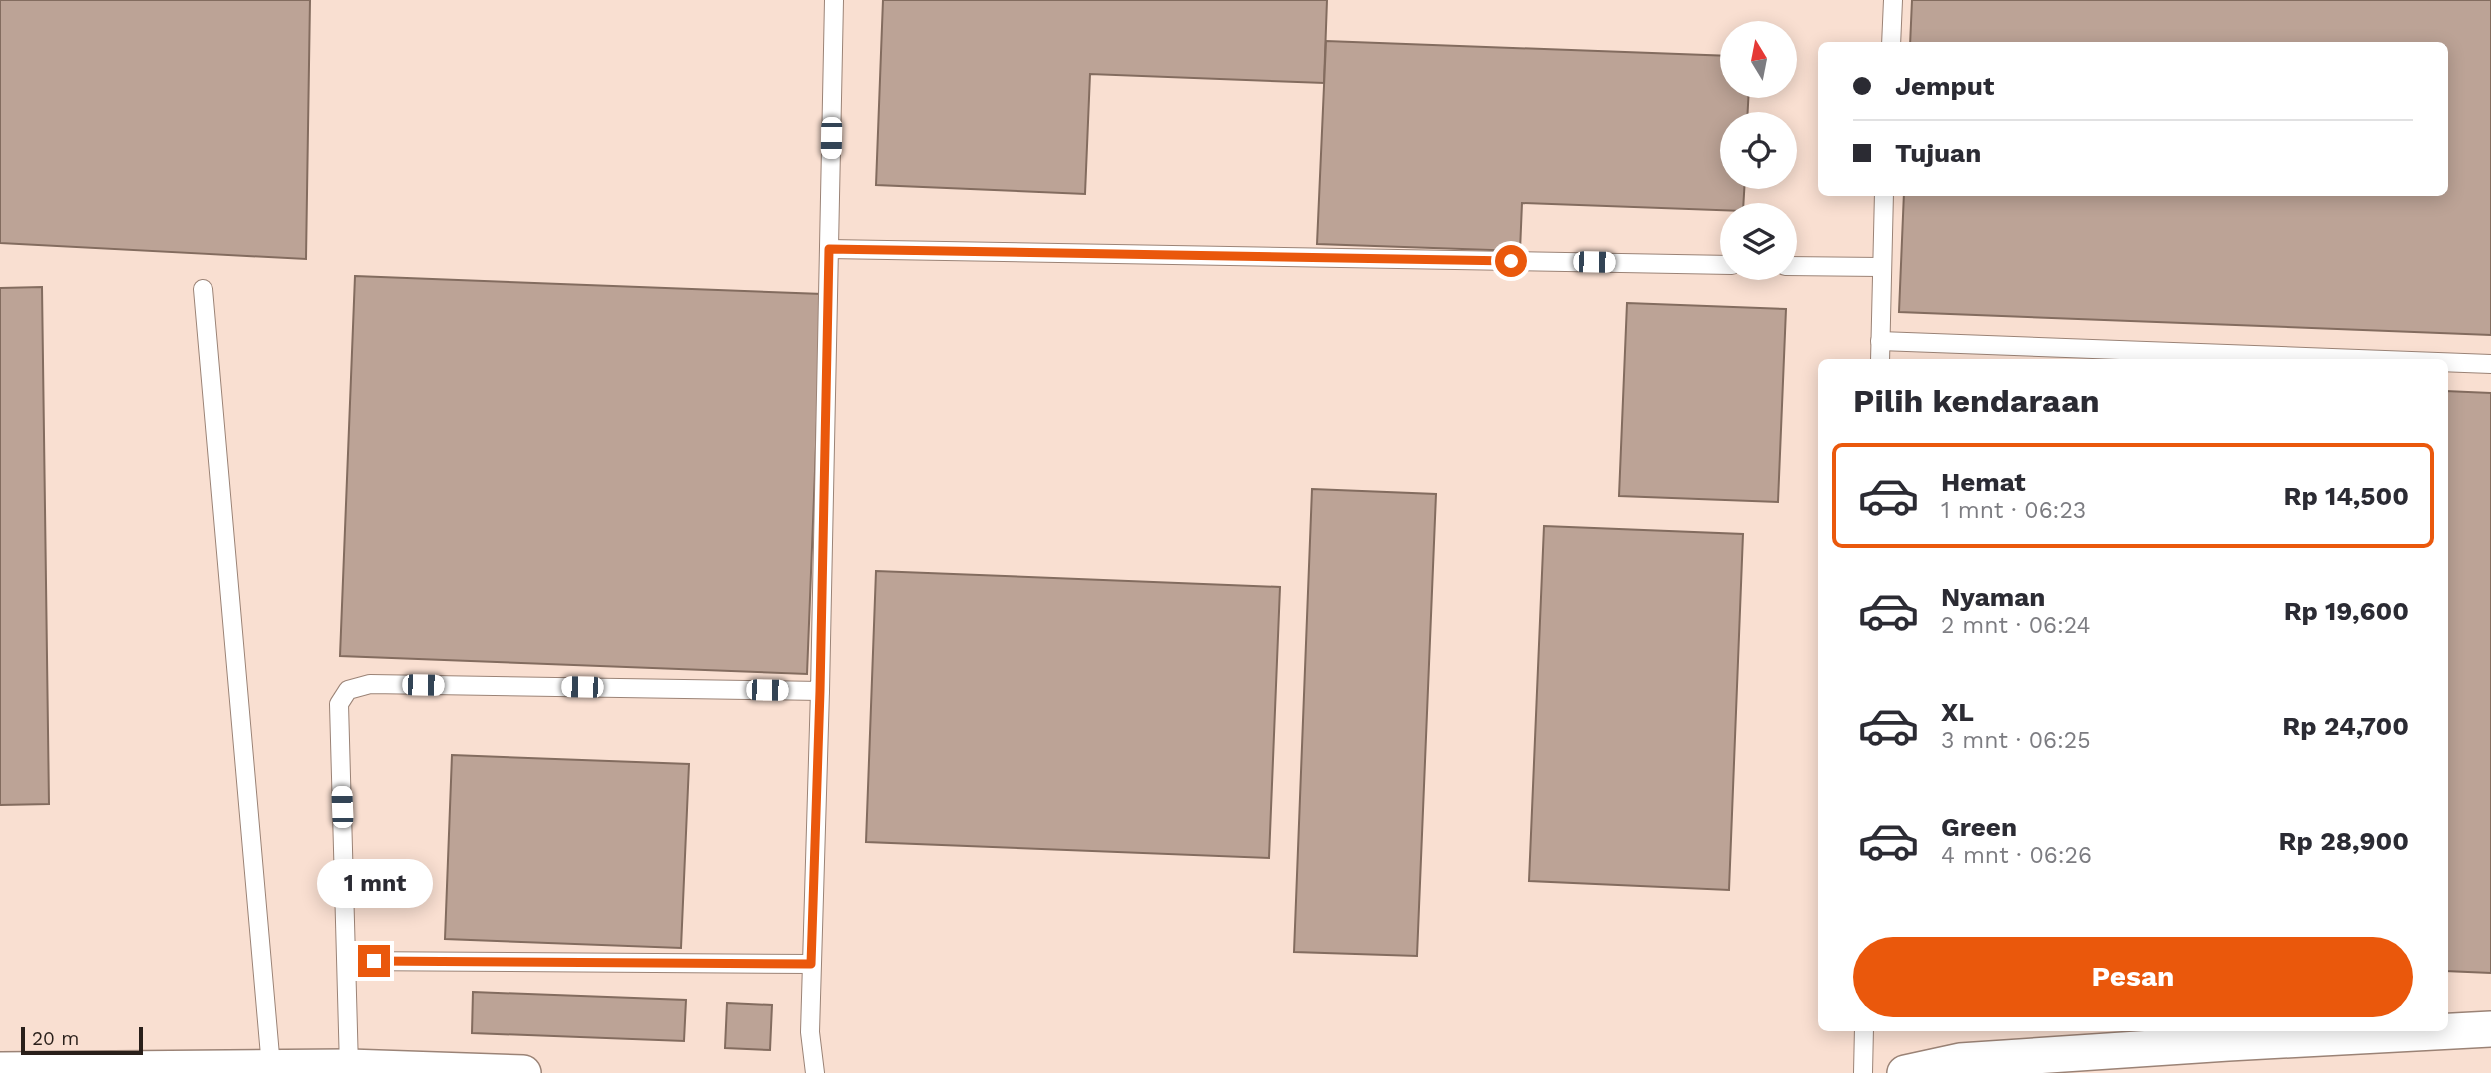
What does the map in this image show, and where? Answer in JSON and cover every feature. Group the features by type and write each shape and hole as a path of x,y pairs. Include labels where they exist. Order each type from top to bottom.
{"street":[{"path":"1905,1073 1960,1061 2491,1029"},
{"path":"0,1070 349,1067 523,1073"}],"lane":[{"path":"815,1073 810,1032 811,964 820,691 834,0"},
{"path":"1891,42 1893,0"},
{"path":"1880,359 1880,267 1884,196"},
{"path":"829,249 1720,265"},
{"path":"1797,265 1880,267"},
{"path":"203,289 271,1067"},
{"path":"1880,341 2358,359"},
{"path":"2448,362 2491,364"},
{"path":"349,1067 340,704 348,690 370,684 820,691"},
{"path":"347,961 811,964"},
{"path":"1863,1073 1864,1031"}],"building":[{"path":"0,0 310,0 306,259 0,243"},
{"path":"883,0 1327,0 1324,83 1090,74 1085,194 876,185"},
{"path":"1912,0 2491,0 2491,335 1899,312 1904,196 2448,196 2448,42 1910,42"},
{"path":"1326,41 1720,56 1720,98 1748,98 1748,112 1720,112 1720,189 1744,189 1743,203 1720,203 1720,210 1522,203 1520,251 1317,244"},
{"path":"355,276 822,294 807,674 340,656"},
{"path":"42,287 49,804 0,805 0,288"},
{"path":"1627,303 1786,309 1778,502 1619,496"},
{"path":"2448,391 2491,393 2491,973 2448,971"},
{"path":"1312,489 1436,494 1417,956 1294,952"},
{"path":"1544,526 1743,534 1729,890 1529,881"},
{"path":"876,571 1280,587 1269,858 866,842"},
{"path":"452,755 689,764 681,948 445,939"},
{"path":"473,992 686,1000 684,1041 472,1033"},
{"path":"727,1003 772,1005 770,1050 725,1048"}],"route":[{"path":"374,961 811,964 820,691 829,249 1511,261"}]}
